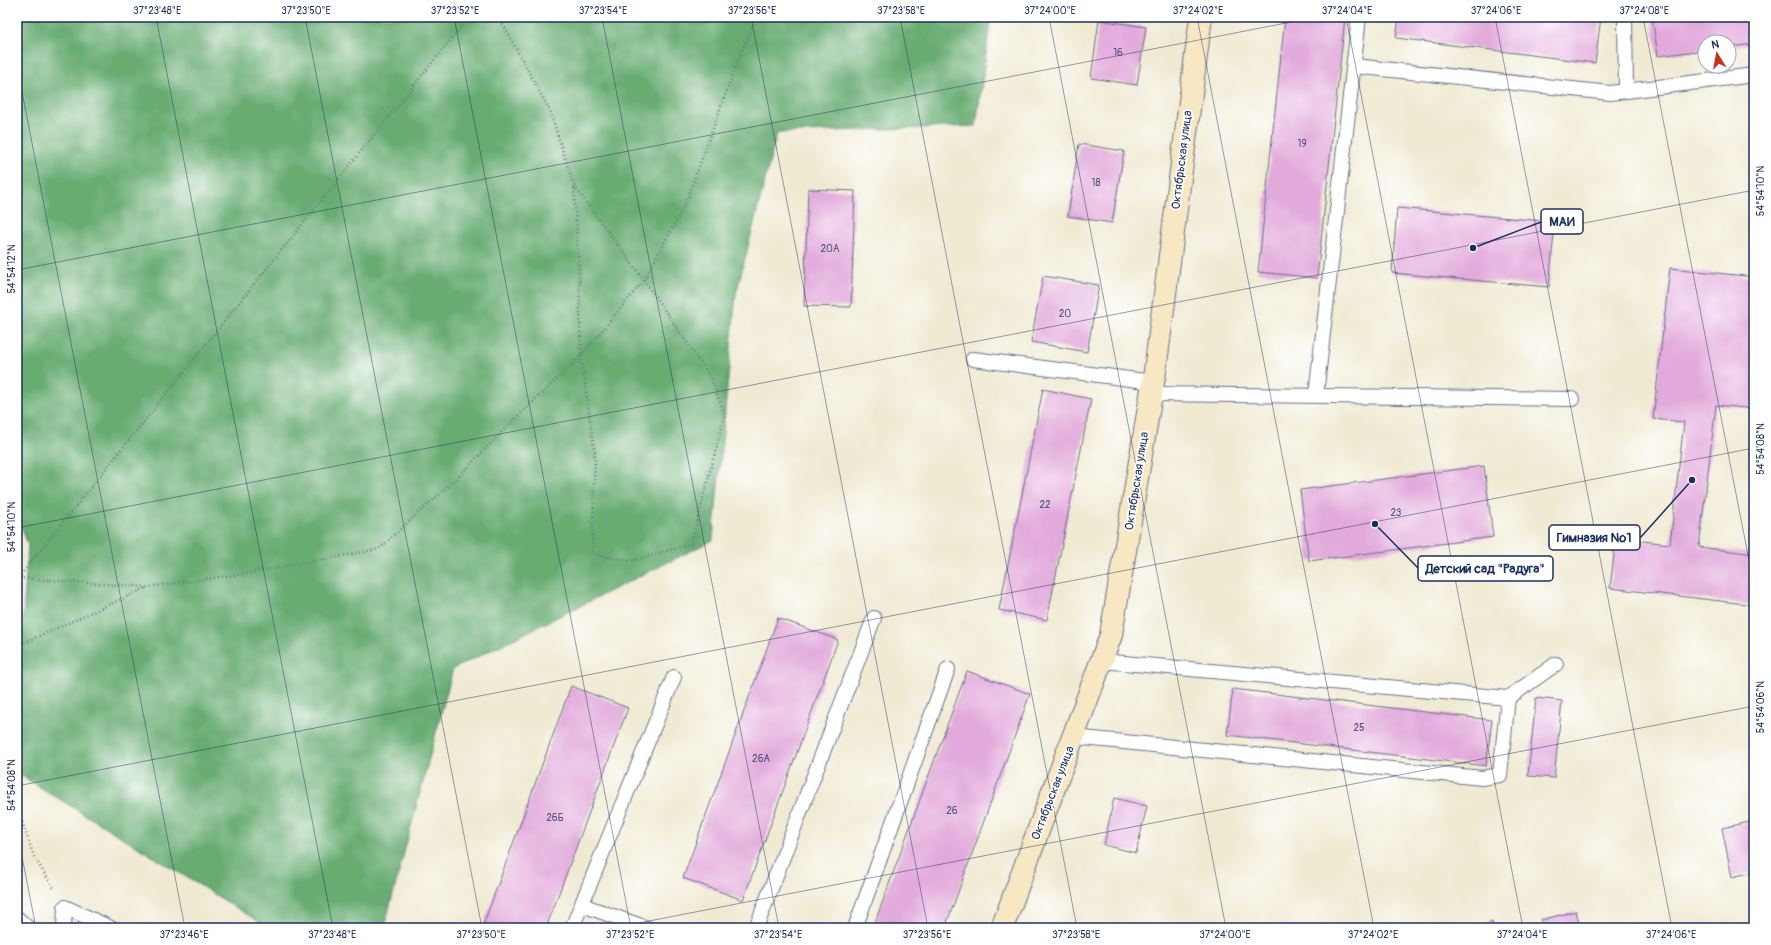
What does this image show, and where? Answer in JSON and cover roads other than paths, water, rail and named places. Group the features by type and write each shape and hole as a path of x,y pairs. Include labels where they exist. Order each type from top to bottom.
{"street":[{"name":"Октябрьская улица","path":"1002,928 1112,635 1152,388 1201,17"}],"lane":[{"path":"1316,396 1359,17"},
{"path":"1625,17 1626,91"},
{"path":"1354,66 1610,93 1754,75"},
{"path":"974,359 1152,388 1316,396 1572,399"},
{"path":"756,928 874,618"},
{"path":"1102,661 1508,698 1556,664"},
{"path":"855,928 948,668"},
{"path":"572,928 674,677"},
{"path":"1074,737 1482,778 1500,775 1508,698"},
{"path":"582,905 647,928"},
{"path":"64,928 65,907 111,928"},
{"path":"17,918 28,928"}],"place":[{"name":"МАИ","path":"1473,248"},
{"name":"Гимназия №1","path":"1692,480"},
{"name":"Детский сад \"Радуга\"","path":"1375,524"}]}
